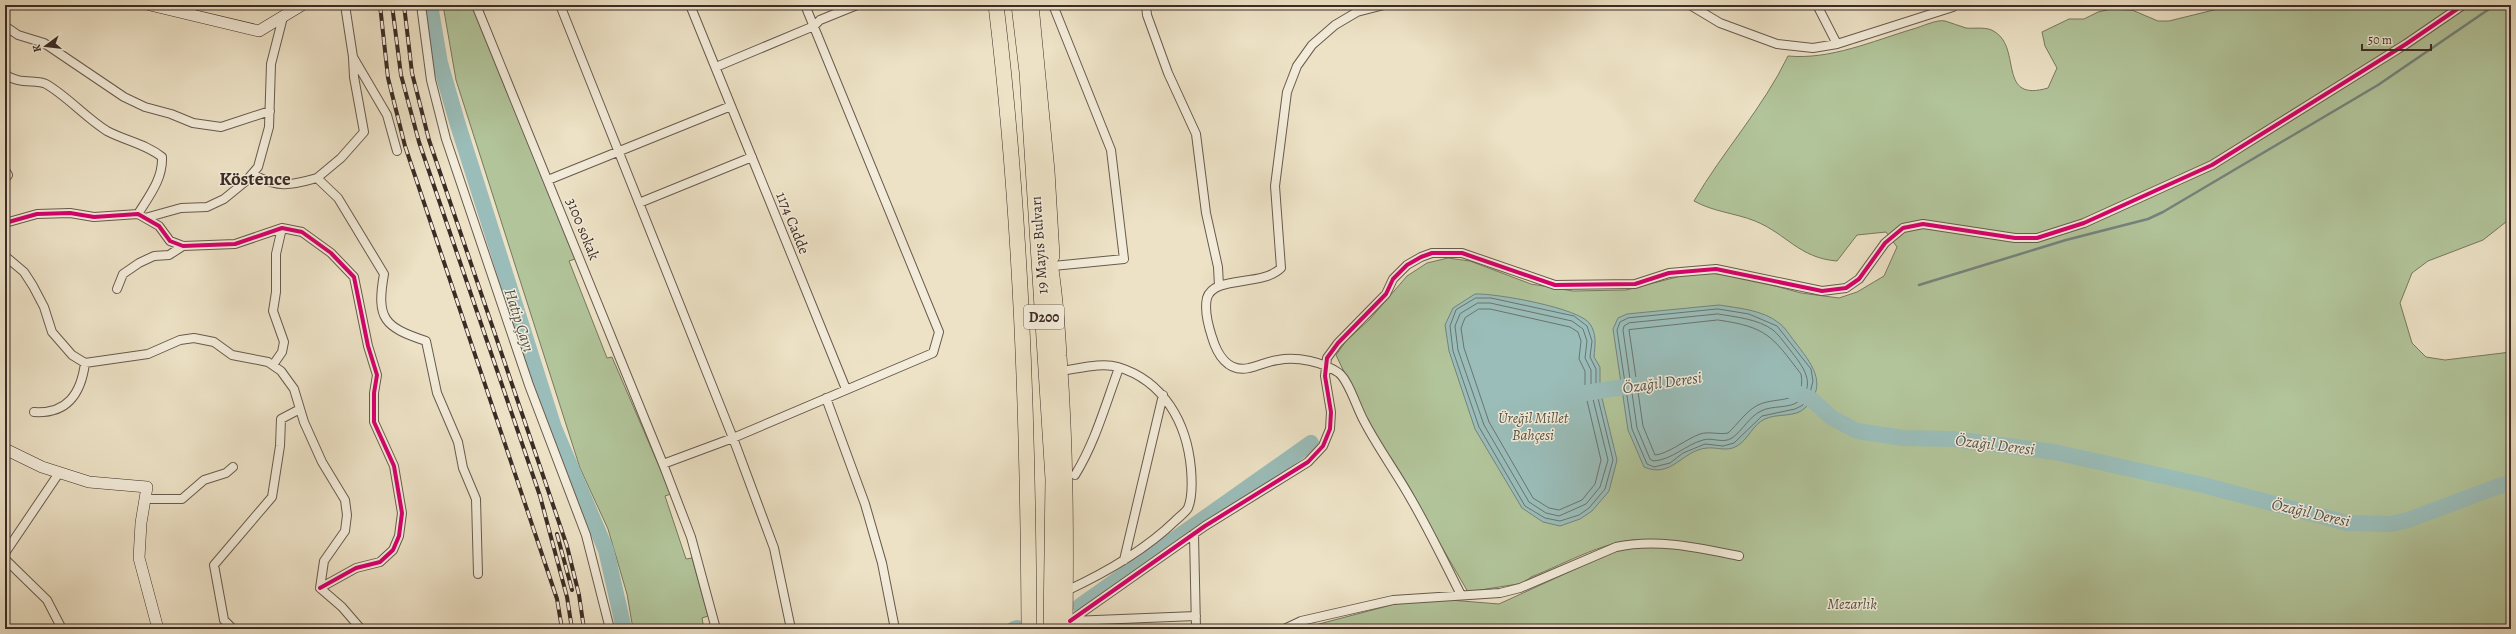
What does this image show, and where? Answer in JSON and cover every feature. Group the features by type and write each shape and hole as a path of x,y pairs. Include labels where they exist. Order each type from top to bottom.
{"highway":[{"name":"19 Mayıs Bulvarı","path":"996,5 1020,269 1028,488 1029,629"},
{"name":"19 Mayıs Bulvarı","path":"1019,5 1027,72 1035,182 1053,479 1051,629"},
{"path":"1031,5 1047,171 1060,371 1066,489 1067,624"},
{"path":"1035,182 1053,271"}],"street":[{"path":"150,5 259,31 302,5"},
{"path":"252,174 270,183 294,184 317,178 341,158 364,132 354,77 354,57 345,5"},
{"path":"421,5 431,80 446,139 529,385 586,535 599,579 610,629"},
{"name":"3100 sokak","path":"478,5 691,537 716,629"},
{"path":"560,5 733,438 774,548 791,629"},
{"name":"1174 Cadde","path":"690,5 846,389"},
{"path":"663,464 733,438 933,353 939,332 805,5"},
{"path":"716,67 814,26 820,20 856,5"},
{"path":"1052,5 1111,150 1124,259 1053,271"},
{"path":"1146,5 1147,15 1168,73 1196,134 1206,213 1218,268 1219,286"},
{"path":"1384,5 1358,12 1335,25 1312,45 1297,66 1288,92 1275,186 1282,268 1274,276 1219,286 1211,290 1207,298 1206,317 1215,349 1225,362 1237,368 1248,369 1278,360 1293,358 1326,367 1340,374 1344,379 1364,422 1411,499 1462,595"},
{"path":"1690,5 1720,23 1777,44 1813,48 1837,44 1954,6"},
{"path":"1817,5 1837,44"},
{"path":"1067,624 1098,599 1194,534 1308,462 1323,446 1330,429 1326,358 1338,343 1386,294 1393,279 1407,265 1432,253 1462,253 1555,285 1635,284 1669,273 1716,269 1822,291 1846,288 1859,279 1885,243 1910,225 1923,224 2015,238 2037,238 2084,223 2212,165 2399,48 2463,5"},
{"path":"5,223 37,214 70,213 94,217 142,216 181,208 207,207 224,199 258,167 266,140 270,111 271,64 283,17"},
{"path":"5,26 18,34 44,43 124,97 145,107 171,114 193,123 221,127 270,111"},
{"path":"354,57 387,115 397,151"},
{"path":"5,74 9,78 29,83 45,83 107,130 129,141 149,147 162,157 163,169 142,216"},
{"path":"548,180 731,106"},
{"path":"639,203 752,157"},
{"path":"5,170 8,175 5,179"},
{"path":"317,178 338,198 384,274 380,296 385,319 400,332 426,341 437,393 458,442 463,468 476,499 478,574"},
{"path":"142,216 159,226 170,241 182,246 235,244 282,228 302,232 331,254 354,277 368,346 377,375 374,393 374,422 394,466 402,513 399,536 393,550 380,562 356,568 320,588"},
{"path":"273,366 282,352 284,342 272,311 276,292 276,254 282,228"},
{"path":"117,289 123,274 139,263 154,256 170,255 182,246"},
{"path":"5,256 24,272 33,286 44,308 52,332 72,355 85,363 148,354 180,340 194,338 214,342 232,355 268,362 281,371 294,389 300,409 322,462 345,500 348,515 345,531 324,560 320,588"},
{"path":"34,412 48,413 68,404 83,375 85,363"},
{"path":"1060,371 1098,367 1119,368 1141,377 1163,395 1180,421 1189,445 1192,495 1188,509 1169,526 1124,560 1100,575 1066,591"},
{"path":"1075,475 1096,430 1119,368"},
{"path":"1124,560 1163,395"},
{"path":"826,398 864,504 882,563 895,629"},
{"path":"233,629 224,620 214,565 272,497 280,446 281,419 300,409"},
{"path":"5,449 42,467 89,482 147,488 140,523 139,558 158,629"},
{"path":"145,500 182,499 204,480 226,473 234,467"},
{"path":"5,553 59,473"},
{"path":"1194,534 1196,629"},
{"path":"1284,629 1301,621 1350,608 1413,598 1500,593 1520,588 1616,547 1633,543 1668,544 1739,556"},
{"path":"5,559 47,600 62,629"},
{"path":"320,588 342,606 361,629"},
{"path":"1067,624 1196,616"}],"green space":[{"path":"443,5 473,5 575,259 569,261 607,358 612,357 671,494 665,496 686,559 692,558 708,616 702,618 704,629 633,629 627,594 608,529 580,468 456,80"},
{"path":"2234,5 2511,5 2511,218 2483,240 2428,261 2412,273 2400,303 2412,343 2426,357 2445,360 2511,352 2511,629 1300,629 1399,603 1437,599 1499,604 1617,550 1648,540 1619,542 1589,552 1531,577 1524,583 1468,592 1361,408 1336,355 1346,341 1370,319 1407,276 1427,263 1448,258 1470,261 1531,284 1573,291 1626,290 1689,274 1710,273 1742,277 1801,293 1839,298 1857,292 1884,276 1897,247 1886,232 1857,235 1837,261 1824,259 1803,250 1776,232 1755,221 1709,208 1694,201 1717,165 1767,94 1788,56 1820,55 1835,52 1867,44 1933,22 1945,21 1966,28 1985,28 1995,32 2003,40 2008,50 2012,72 2016,81 2022,88 2032,91 2048,88 2057,68 2045,46 2042,32 2069,19 2084,19 2098,12 2111,9 2132,10 2158,21 2169,21"}],"water":[{"path":"1475,294 1518,299 1571,312 1583,318 1590,324 1594,332 1594,357 1600,367 1600,390 1617,460 1609,491 1592,511 1580,519 1560,526 1543,522 1522,508 1475,429 1449,351 1445,325 1453,308"},
{"path":"1719,305 1758,312 1773,319 1783,327 1806,357 1815,374 1817,382 1816,390 1812,399 1801,411 1770,417 1761,421 1741,443 1733,448 1707,448 1698,450 1670,467 1662,469 1654,470 1644,467 1628,430 1613,329 1618,318 1627,314"}],"waterway":[{"name":"Hatip Çayı","path":"430,5 440,63 458,125 554,428 606,550 624,629"},
{"path":"1919,285 2066,240 2148,219 2163,212 2378,85 2495,5"},
{"name":"Özağıl Deresi","path":"1579,394 1643,384"},
{"name":"Özağıl Deresi","path":"1792,391 1811,399 1832,418 1857,431 1903,438 1953,439 2054,452 2203,485 2347,523 2391,524 2408,520 2502,485 2511,484"},
{"name":"Özağıl Deresi","path":"1080,606 1311,443"}],"railway":[{"path":"380,5 388,78 405,146 557,599 562,629"},
{"path":"392,5 401,75 419,142 540,496 567,597 572,629"},
{"path":"404,5 412,73 429,140 567,546 579,595 584,629"},
{"path":"557,534 572,590"}],"cycle path":[{"path":"1070,621 1205,526 1308,462 1323,446 1330,429 1331,412 1325,376 1327,358 1338,343 1386,294 1393,279 1407,265 1421,257 1432,253 1462,253 1555,285 1635,284 1669,273 1716,269 1822,291 1846,288 1859,279 1885,243 1903,228 1923,224 2015,238 2037,238 2084,223 2212,165 2406,44 2463,5"},
{"path":"5,223 37,214 70,213 94,217 138,214 159,226 170,241 183,246 235,244 282,228 302,232 331,253 354,277 368,346 377,375 374,393 374,422 394,466 402,513 399,536 393,550 380,562 356,568 320,588"}],"district":[{"name":"Köstence","path":"255,178"}],"park label":[{"name":"Üreğil Millet Bahçesi","path":"1533,426"},
{"name":"Mezarlık","path":"1852,604"}]}
